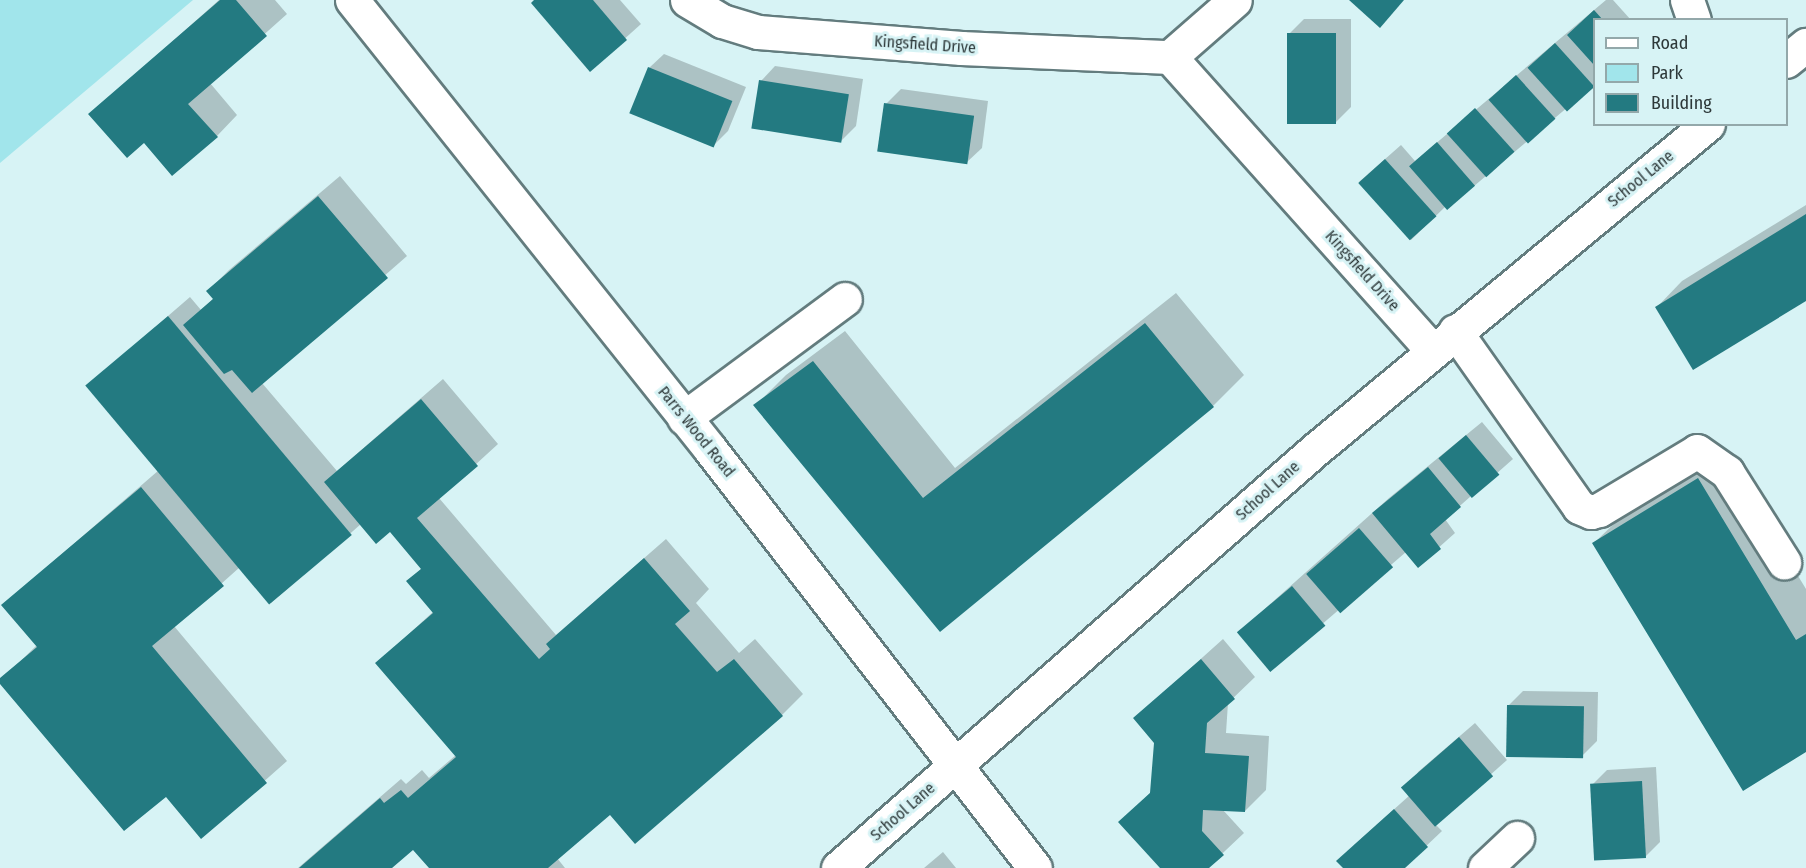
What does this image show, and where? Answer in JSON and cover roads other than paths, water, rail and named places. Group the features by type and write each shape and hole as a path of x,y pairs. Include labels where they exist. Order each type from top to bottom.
{"street":[{"name":"Parrs Wood Road","path":"352,0 684,418 1035,868"},
{"name":"Kingsfield Drive","path":"687,0 722,21 758,32 961,48 1170,57 1444,341 1579,507 1591,512 1599,510 1697,451 1727,472 1784,562"},
{"path":"1170,57 1235,0"},
{"path":"1687,0 1693,18"},
{"path":"1788,59 1806,45"},
{"name":"School Lane","path":"838,868 1316,449 1706,126"},
{"path":"684,418 845,299"},
{"path":"1485,868 1517,838"}]}
